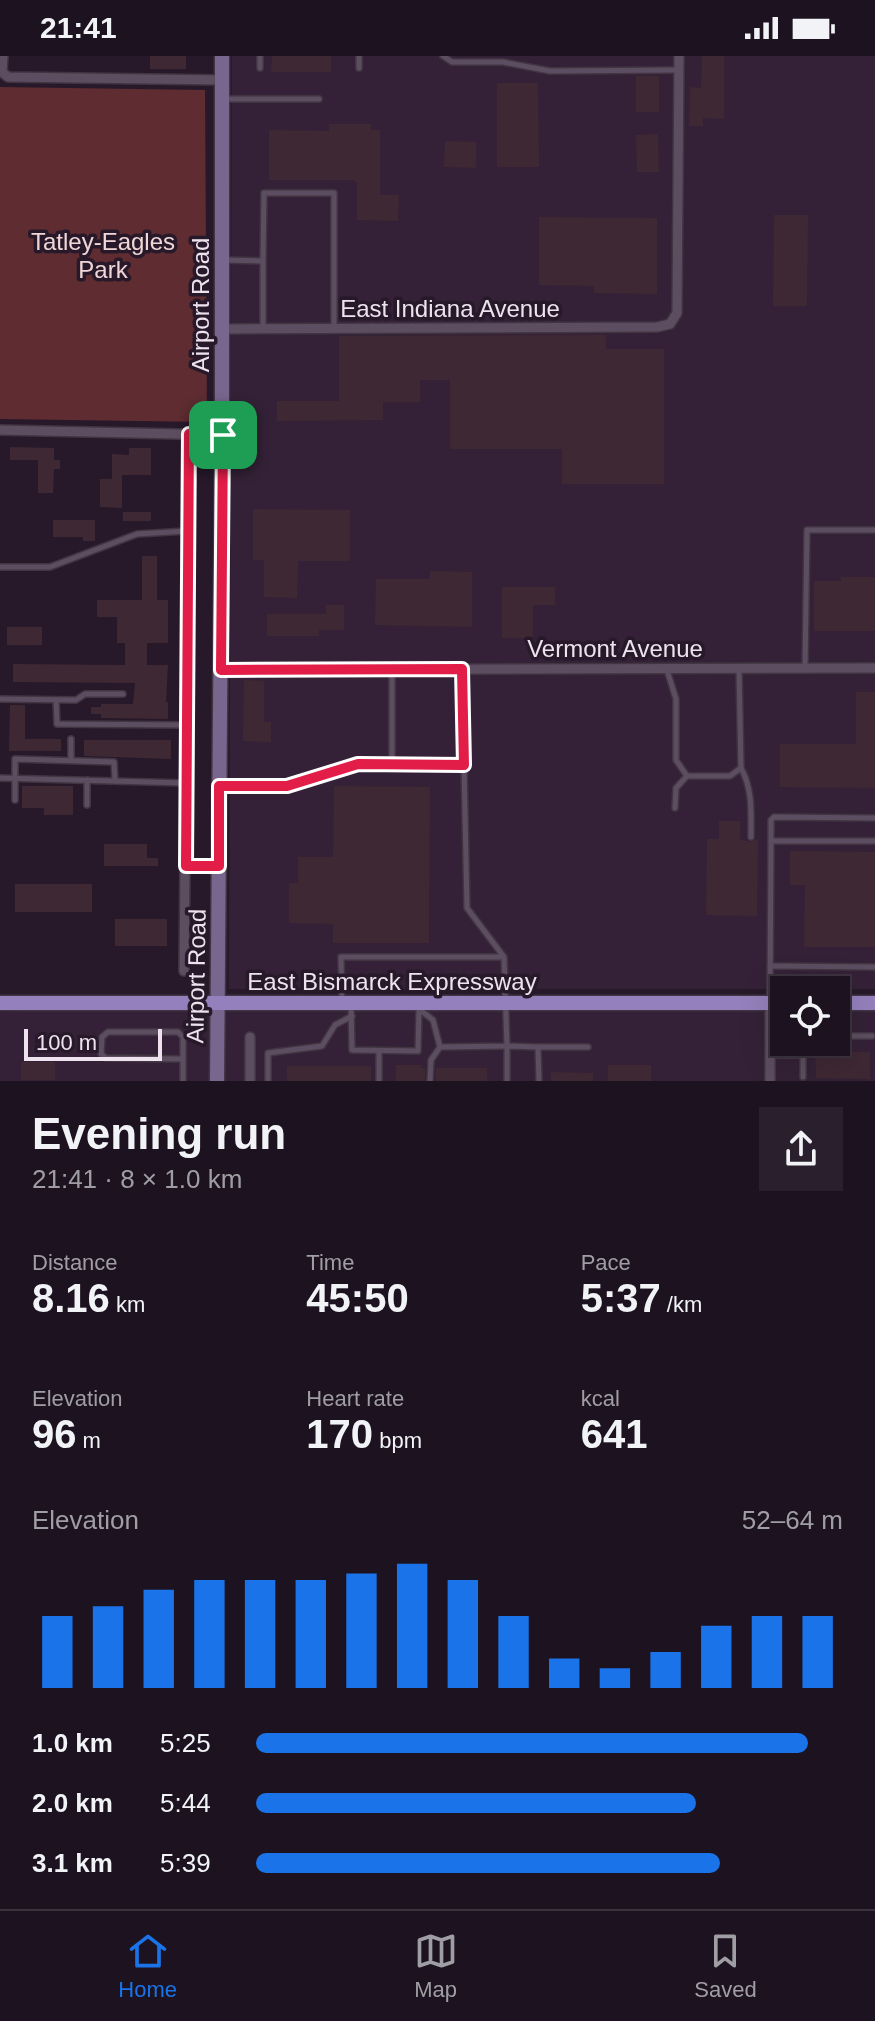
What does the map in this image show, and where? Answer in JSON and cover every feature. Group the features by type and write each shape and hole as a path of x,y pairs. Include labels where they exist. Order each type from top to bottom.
{"main road":[{"name":"Airport Road","path":"217,1081 223,435 222,56"},
{"name":"East Bismarck Expressway","path":"0,1003 217,1003 348,1007 505,1003 770,1003"},
{"path":"850,1003 875,1003"}],"street":[{"path":"3,56 2,72 8,77 222,80"},
{"path":"679,56 679,70"},
{"name":"East Indiana Avenue","path":"222,329 657,327 670,324 677,313 679,70"},
{"path":"0,430 223,435"},
{"path":"184,971 189,434"},
{"name":"Vermont Avenue","path":"221,670 875,668"},
{"path":"186,866 219,866"},
{"path":"250,1042 250,1081"},
{"path":"770,1056 770,1081"}],"lane":[{"path":"260,56 260,68"},
{"path":"359,56 359,68"},
{"path":"443,56 448,61 503,62 550,71 679,70"},
{"path":"222,99 319,99"},
{"path":"263,328 264,193 334,193 334,328"},
{"path":"222,260 263,261"},
{"path":"805,668 807,530 875,530"},
{"path":"0,567 50,567 137,534 188,531"},
{"path":"739,668 741,768 748,780 751,837"},
{"path":"392,669 392,764"},
{"path":"462,669 467,908 504,957 507,1081"},
{"path":"667,669 676,699 676,760 687,776"},
{"path":"0,699 76,700 85,694 123,694"},
{"path":"56,700 57,724 186,725"},
{"path":"71,739 71,760"},
{"path":"15,800 15,759 114,762 115,781"},
{"path":"219,786 287,786 358,764 464,765"},
{"path":"675,808 676,788 687,776 730,776 741,768"},
{"path":"0,778 186,783"},
{"path":"87,780 87,805"},
{"path":"772,976 771,820 774,817 875,818"},
{"path":"771,841 875,841"},
{"path":"419,1006 418,1051 352,1050 341,957 504,957"},
{"path":"770,966 875,967"},
{"path":"419,1006 433,1020 440,1047 431,1060 430,1081"},
{"path":"250,1042 268,1053 322,1046 348,1007"},
{"path":"183,1059 106,1058 101,1054 102,1037 108,1032 178,1032 183,1037 183,1059 183,1081"},
{"path":"850,1036 872,1036"},
{"path":"440,1047 588,1047"},
{"path":"538,1047 539,1081"},
{"path":"379,1052 379,1081"},
{"path":"268,1053 268,1081"},
{"path":"803,1056 803,1077"}],"shaded area":[{"path":"232,56 875,56 875,989 850,989 850,976 770,976 770,989 229,989"},
{"path":"90,1009 770,1009 770,1056 850,1056 850,1009 875,1009 875,1081 0,1081 0,1012"}],"green space":[{"name":"Tatley-Eagles Park","path":"0,87 205,90 207,422 0,419"}],"building":[{"path":"150,56 186,56 186,69 150,69"},
{"path":"272,56 331,56 331,72 271,72"},
{"path":"702,56 724,56 724,119 703,118 703,126 689,126 690,87 701,88"},
{"path":"636,76 659,76 659,112 636,112"},
{"path":"497,83 538,83 539,167 497,167"},
{"path":"329,124 371,124 371,130 380,130 380,195 399,195 398,221 357,220 357,183 354,180 269,180 269,130 329,131"},
{"path":"658,134 659,172 637,172 636,135"},
{"path":"445,141 476,142 476,168 444,167"},
{"path":"774,215 808,215 807,306 773,306"},
{"path":"539,217 657,218 657,294 594,293 594,286 539,285"},
{"path":"606,335 606,349 664,349 664,484 562,484 562,449 450,449 450,380 420,380 420,402 383,402 383,420 277,421 277,401 339,401 339,336"},
{"path":"10,447 54,448 54,460 60,460 60,469 54,469 53,493 38,493 38,460 10,460"},
{"path":"129,448 151,448 151,475 122,475 122,508 100,507 100,479 112,479 112,454 129,455"},
{"path":"253,509 350,510 350,561 298,561 297,598 264,597 264,560 253,560"},
{"path":"123,512 151,512 151,521 123,521"},
{"path":"53,520 95,520 95,541 83,541 83,537 53,537"},
{"path":"142,556 157,556 157,600 168,600 168,643 147,643 147,665 168,665 168,719 101,718 101,714 91,714 91,707 101,707 101,704 133,704 135,683 13,682 13,664 125,665 125,643 117,643 117,617 97,617 97,600 142,600"},
{"path":"430,571 472,572 472,627 375,625 376,579 430,579"},
{"path":"841,577 875,577 875,631 814,631 814,581 841,581"},
{"path":"502,587 555,587 555,605 533,605 533,638 502,638"},
{"path":"326,605 344,605 344,630 319,630 319,636 267,636 267,614 326,614"},
{"path":"7,627 42,627 42,645 7,645"},
{"path":"244,680 264,681 264,722 271,722 271,742 243,741"},
{"path":"856,692 875,692 875,788 780,787 780,744 856,744"},
{"path":"10,705 25,705 25,739 61,739 61,751 9,751"},
{"path":"84,740 171,740 171,759 84,756"},
{"path":"22,786 73,786 73,815 44,815 44,808 22,808"},
{"path":"334,786 430,787 429,943 333,943 333,924 289,923 289,883 298,883 298,857 333,857"},
{"path":"719,821 740,821 740,839 750,842 758,839 757,916 706,915 707,839 719,839"},
{"path":"104,844 147,844 147,858 158,858 158,866 104,866"},
{"path":"790,851 875,852 875,947 804,947 805,885 790,885"},
{"path":"15,884 92,884 92,912 15,912"},
{"path":"115,919 167,919 167,946 115,946"},
{"path":"850,1052 870,1052 870,1079 816,1078 815,1056 850,1056"},
{"path":"21,1062 55,1062 55,1080 21,1080"},
{"path":"396,1065 421,1065 425,1068 425,1081 396,1081"},
{"path":"608,1065 651,1065 651,1081 608,1081"},
{"path":"287,1066 371,1066 371,1081 287,1081"},
{"path":"436,1068 487,1068 487,1081 436,1081"},
{"path":"551,1072 593,1073 593,1081 551,1081"}],"route":[{"path":"189,434 223,435 221,670 462,669 464,765 358,764 287,786 219,786 219,866 186,866 189,434"}]}
